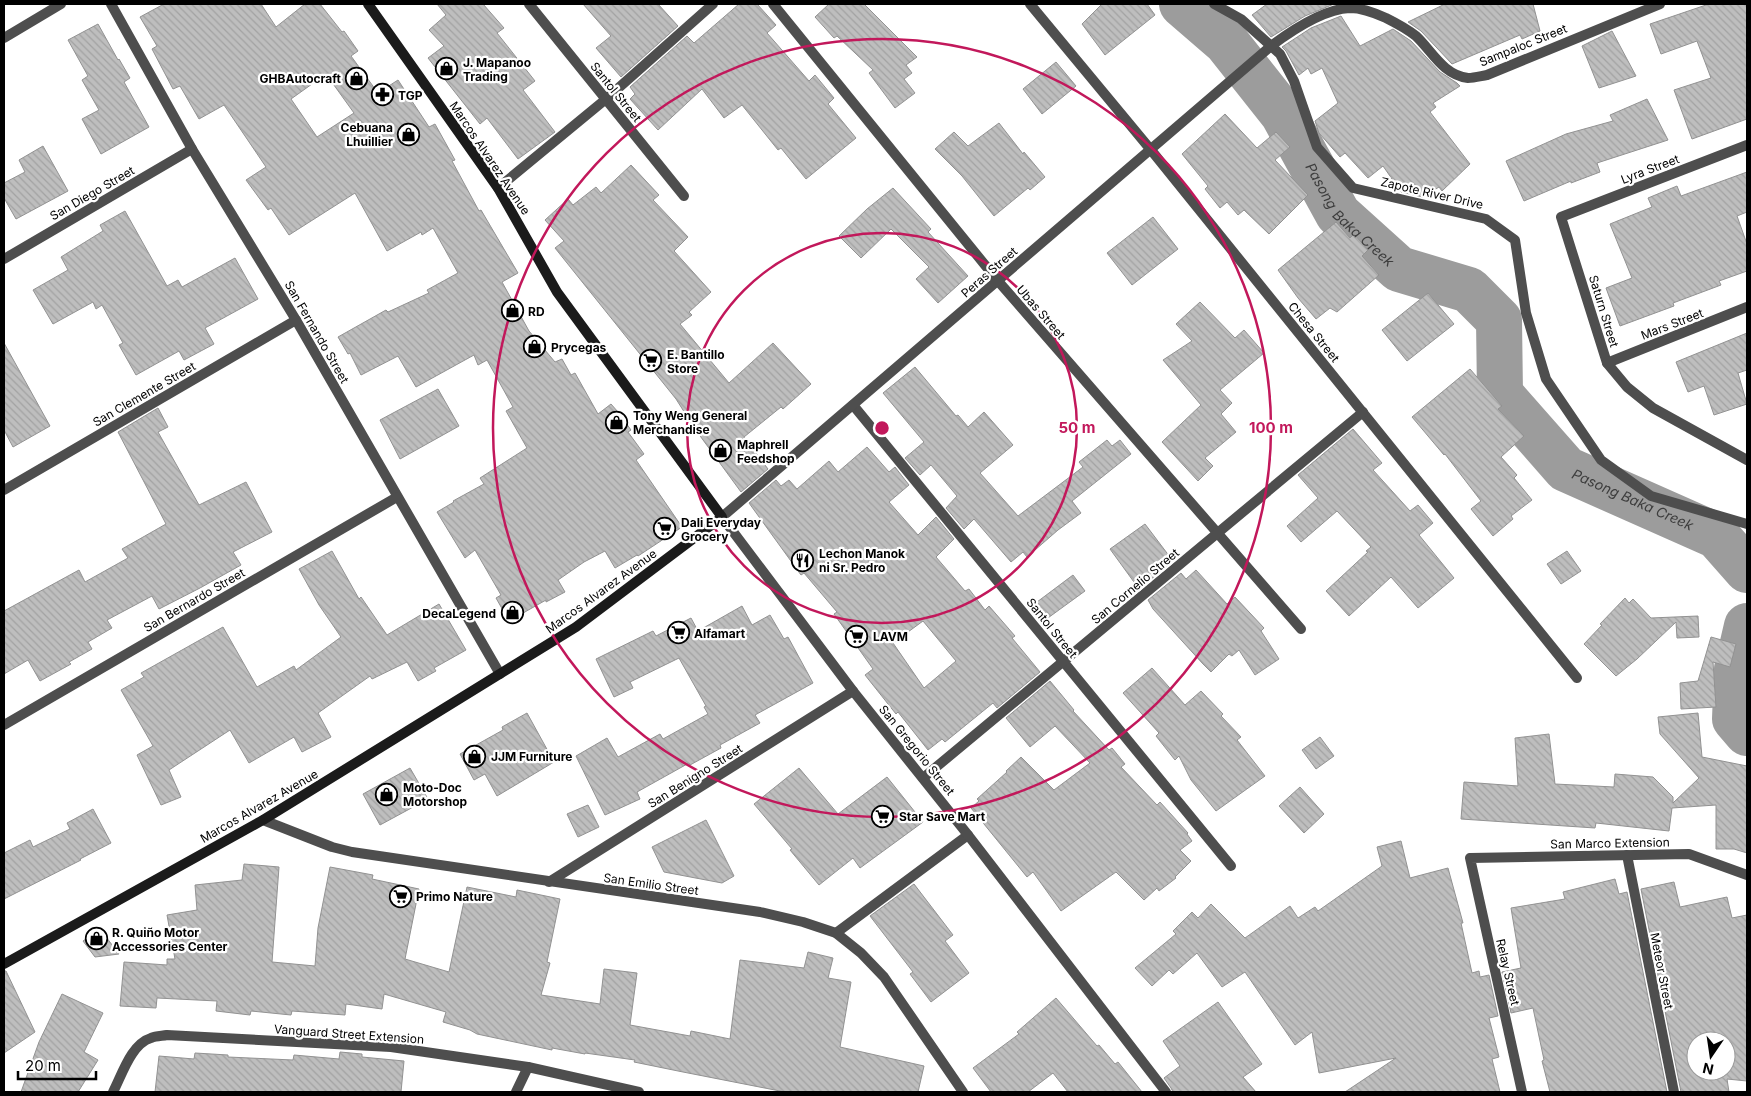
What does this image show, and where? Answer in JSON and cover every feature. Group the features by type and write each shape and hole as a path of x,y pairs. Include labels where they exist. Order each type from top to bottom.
{"main road":[{"name":"Marcos Alvarez Avenue","path":"4,964 263,820 576,627 722,517 557,292 498,188 368,4"}],"street":[{"path":"4,38 61,4"},
{"name":"San Fernando Street","path":"111,4 192,149 296,320 500,674"},
{"name":"Santol Street","path":"529,4 684,196"},
{"path":"498,188 606,99 713,4"},
{"name":"Ubas Street","path":"773,4 998,281 1301,629"},
{"name":"Chesa Street","path":"1030,4 1151,150 1577,678"},
{"name":"Zapote River Drive","path":"1214,4 1241,19 1280,54 1294,81 1316,147 1353,188 1486,219 1515,240 1526,313 1546,379 1601,460 1652,496 1747,524"},
{"name":"Sampaloc Street","path":"1271,46 1296,28 1325,15 1349,8 1374,12 1415,36 1442,66 1453,73 1469,78 1487,75 1660,4"},
{"name":"Peras Street","path":"722,517 1271,46"},
{"name":"Lyra Street","path":"1562,217 1747,145"},
{"name":"San Diego Street","path":"4,260 192,149"},
{"name":"Saturn Street","path":"1562,217 1607,363 1628,387 1653,408 1747,460"},
{"name":"Mars Street","path":"1607,363 1747,308"},
{"name":"San Clemente Street","path":"4,490 296,320"},
{"name":"Santol Street","path":"852,405 1232,866"},
{"name":"San Cornelio Street","path":"923,778 1362,412"},
{"name":"San Bernardo Street","path":"4,725 397,497"},
{"name":"San Gregorio Street","path":"722,517 853,691 968,835 1166,1092"},
{"name":"San Benigno Street","path":"549,882 853,691"},
{"name":"San Emilio Street","path":"263,820 332,847 352,852 760,912 803,922 836,934 861,953 884,977 962,1092"},
{"path":"836,934 968,835"},
{"name":"San Marco Extension","path":"1470,858 1688,854 1747,875"},
{"name":"Meteor Street","path":"1627,855 1674,1092"},
{"name":"Relay Street","path":"1470,858 1522,1092"},
{"name":"Vanguard Street Extension","path":"113,1092 128,1061 138,1046 150,1038 167,1035 391,1047 528,1067 639,1092"},
{"path":"516,1092 528,1067"}],"building":[{"path":"164,4 261,4 276,27 305,4 320,4 342,32 344,31 358,51 351,56 378,93 398,80 429,127 435,124 455,160 452,161 479,211 481,210 518,273 502,282 529,331 555,362 562,359 571,375 575,373 598,414 611,404 618,412 631,430 628,432 644,454 636,460 682,527 638,556 615,568 605,551 584,562 558,580 565,592 546,602 546,600 509,621 496,598 501,595 475,550 465,558 437,512 484,484 480,478 527,448 506,411 513,407 487,360 478,365 474,355 416,387 398,356 361,375 350,353 348,354 338,337 386,310 388,312 429,293 427,290 458,273 433,228 422,235 421,232 387,251 355,193 289,235 271,208 268,210 246,180 266,167 224,105 199,119 180,86 173,89 152,49 157,46 140,17","holes":["326,74 354,113 317,137 291,99"]},
{"path":"437,4 483,4 504,28 497,33 535,81 523,90 555,132 518,159 487,118 480,124 428,58 444,46 429,30 446,15"},
{"path":"583,4 658,4 678,26 621,77 596,48 611,36"},
{"path":"739,4 757,4 776,25 767,33 809,81 815,75 834,98 828,104 856,138 806,179 781,148 778,150 742,105 724,118 702,89 658,130 630,99 635,94 630,87 687,36 694,43"},
{"path":"829,4 864,4 917,57 906,65 912,73 904,79 915,93 895,108 869,73 873,70 837,36 834,38 815,17"},
{"path":"1102,4 1147,4 1155,15 1105,55 1082,24"},
{"path":"1267,4 1334,4 1305,16 1271,37 1252,15"},
{"path":"1445,4 1533,4 1540,31 1522,39 1520,35 1452,64 1421,31 1408,22"},
{"path":"1709,4 1747,4 1747,119 1692,139 1674,90 1711,78 1697,41 1661,54 1650,24"},
{"path":"1341,16 1360,46 1393,29 1411,41 1440,72 1460,86 1433,103 1436,107 1430,112 1470,164 1442,191 1439,187 1423,197 1401,192 1383,166 1368,178 1345,153 1340,157 1319,133 1315,121 1338,103 1322,68 1311,74 1308,68 1299,75 1282,47 1311,28"},
{"path":"98,24 130,78 124,82 149,127 101,154 82,119 99,110 82,80 88,76 68,40"},
{"path":"1612,31 1636,76 1599,88 1582,46"},
{"path":"1056,62 1076,86 1042,114 1023,89"},
{"path":"1647,99 1668,140 1597,163 1600,172 1571,183 1571,181 1524,201 1506,161 1566,134 1613,121 1610,115"},
{"path":"1225,114 1257,148 1276,132 1290,147 1275,160 1308,195 1269,234 1244,210 1238,215 1227,202 1220,208 1205,189 1208,186 1182,154"},
{"path":"999,123 1023,154 1024,152 1045,177 1030,190 1028,188 994,216 962,176 935,149 954,132 968,146"},
{"path":"43,146 68,191 16,219 4,198 4,183 25,172 19,160"},
{"path":"631,165 659,195 653,200 688,237 674,251 711,292 689,312 692,315 680,324 729,383 773,343 811,384 783,409 781,407 744,437 768,469 741,492 695,429 676,399 555,248 564,241 545,220 568,199 573,205 596,187 601,193"},
{"path":"1747,172 1747,212 1737,216 1747,244 1747,271 1719,281 1721,285 1673,303 1674,306 1620,326 1606,288 1632,278 1610,224 1652,207 1648,198 1677,186 1681,196"},
{"path":"893,188 931,229 928,232 968,276 938,303 916,279 929,267 891,229 861,258 839,236 867,209"},
{"path":"125,211 167,286 178,280 182,287 235,258 258,299 205,328 214,344 184,360 179,351 136,375 119,345 123,343 102,305 96,309 93,302 53,324 33,290 68,270 61,257 103,231 100,225"},
{"path":"1153,217 1178,249 1132,285 1107,253"},
{"path":"1336,222 1350,238 1354,234 1368,250 1362,256 1379,275 1337,312 1330,308 1316,319 1278,270"},
{"path":"1428,293 1454,324 1407,361 1382,330"},
{"path":"1200,302 1235,338 1244,330 1264,353 1220,390 1232,403 1221,414 1236,432 1205,458 1213,466 1198,481 1162,442 1201,405 1163,360 1192,341 1176,324"},
{"path":"1747,333 1747,370 1738,373 1747,404 1714,415 1704,386 1688,392 1676,362"},
{"path":"4,343 50,426 13,447 4,430"},
{"path":"915,367 956,416 958,415 968,427 984,412 1013,445 980,473 1018,516 1083,467 1079,462 1107,440 1112,446 1120,440 1131,454 1072,501 1081,513 1027,557 1023,552 1011,562 974,519 964,529 946,508 957,496 931,465 920,475 905,458 924,442 883,393"},
{"path":"1470,369 1502,406 1498,409 1524,436 1501,457 1517,475 1514,478 1532,500 1511,516 1513,519 1493,536 1471,509 1481,501 1445,454 1412,417"},
{"path":"438,389 459,426 400,459 380,420"},
{"path":"158,408 168,427 158,432 199,505 246,482 272,532 233,552 241,565 200,588 159,609 152,596 107,620 112,628 88,642 92,649 69,662 71,664 40,681 28,660 4,674 4,611 79,570 85,582 128,558 122,549 166,524 118,432"},
{"path":"1353,429 1382,463 1373,470 1410,511 1418,505 1433,523 1419,535 1454,578 1418,608 1391,577 1349,616 1326,591 1371,547 1337,511 1301,542 1287,526 1318,498 1298,475"},
{"path":"867,447 889,472 895,467 909,485 889,502 918,535 936,517 954,539 936,557 965,591 969,589 985,610 989,606 1015,636 1012,638 1040,672 997,708 993,703 945,742 942,739 928,750 865,675 873,669 834,614 837,612 804,573 801,575 749,503 776,480 781,486 789,480 797,489 829,461 838,472","holes":["923,621 956,661 924,688 893,643"]},
{"path":"1145,524 1173,561 1139,589 1110,549"},
{"path":"332,551 359,599 361,597 387,635 439,604 466,650 434,668 436,671 418,681 407,662 372,679 370,676 318,713 331,737 302,752 294,737 249,763 230,730 169,770 181,797 161,805 137,755 153,746 121,690 144,677 141,673 223,627 257,687 294,666 296,670 341,637 319,605 299,569"},
{"path":"1567,551 1581,571 1561,584 1547,564"},
{"path":"1196,570 1227,604 1235,597 1264,628 1261,631 1279,659 1255,675 1239,650 1232,656 1229,654 1211,672 1203,664 1153,609 1148,600 1181,573 1186,579"},
{"path":"1073,575 1085,591 1041,623 1029,608"},
{"path":"1625,598 1629,603 1633,599 1651,618 1698,616 1699,637 1677,638 1676,622 1616,676 1584,644"},
{"path":"742,606 752,625 770,615 784,639 788,637 813,683 755,715 760,723 720,745 721,748 690,765 689,763 637,792 640,799 605,815 576,756 607,738 618,757 660,734 663,739 708,714 704,707 706,706 679,658 630,682 633,688 614,697 596,659 653,631 656,636 691,618 698,631"},
{"path":"1711,637 1736,644 1730,667 1713,662 1716,707 1681,709 1680,683 1698,681"},
{"path":"1152,668 1185,705 1201,691 1223,714 1221,716 1241,737 1237,740 1265,776 1216,811 1191,780 1179,756 1175,760 1156,736 1159,733 1123,693"},
{"path":"1050,681 1073,711 1109,750 1112,748 1125,764 1121,767 1157,805 1160,802 1188,833 1192,841 1180,850 1191,861 1176,878 1159,891 1157,888 1144,900 1116,872 1061,911 1033,872 1027,877 971,808 979,801 977,799 1021,757 1054,790 1090,763 1055,726 1030,747 1006,718"},
{"path":"527,713 554,762 497,796 485,774 474,780 460,754 503,730 502,727"},
{"path":"1698,713 1702,757 1747,766 1747,853 1734,849 1716,849 1716,805 1672,808 1669,831 1596,823 1595,828 1461,819 1464,782 1518,786 1515,738 1549,734 1555,784 1614,787 1615,774 1653,777 1673,797 1673,803 1699,778 1660,734 1658,717"},
{"path":"1320,737 1334,756 1316,769 1302,750"},
{"path":"410,768 428,799 380,825 363,794"},
{"path":"799,768 838,814 887,777 923,822 860,868 853,858 819,885 754,804"},
{"path":"1300,787 1324,814 1304,833 1279,806"},
{"path":"588,805 599,827 578,837 567,814"},
{"path":"93,809 111,843 4,899 4,853 30,840 33,847 70,829 67,823"},
{"path":"706,820 734,876 722,883 664,872 652,847"},
{"path":"1401,841 1410,878 1448,868 1463,923 1461,923 1472,973 1479,971 1480,977 1489,975 1498,1016 1489,1018 1499,1057 1492,1059 1500,1092 1345,1092 1396,1058 1319,1073 1312,1032 1295,1045 1245,972 1222,987 1197,953 1173,974 1169,970 1152,986 1135,968 1176,934 1173,931 1192,912 1198,918 1211,904 1245,938 1290,906 1298,918 1315,907 1318,911 1382,866 1377,847"},
{"path":"244,864 279,867 272,962 315,966 318,928 330,867 373,875 372,879 419,889 405,959 449,972 467,887 516,897 517,890 560,899 547,962 550,963 541,995 600,1004 604,969 637,973 630,1025 690,1036 691,1031 730,1039 740,960 804,968 808,952 833,958 828,978 851,982 840,1047 924,1066 918,1092 785,1092 634,1062 635,1060 552,1048 552,1050 477,1034 443,1022 446,1012 384,994 382,1009 346,1004 345,1015 292,1011 291,1015 251,1011 250,1015 216,1011 217,1001 157,998 156,1008 120,1006 124,962 167,965 167,959 175,959 167,915 197,910 195,885 242,880"},
{"path":"1615,879 1619,894 1627,892 1667,1092 1550,1092 1542,1061 1544,1060 1533,1008 1511,1013 1502,972 1521,968 1511,908 1565,899 1563,892"},
{"path":"1674,882 1680,907 1727,897 1732,918 1747,915 1747,1081 1736,1080 1736,1031 1686,1031 1686,1081 1727,1081 1729,1092 1681,1092 1641,889"},
{"path":"914,884 953,935 945,941 969,973 931,1002 910,974 913,972 870,916"},
{"path":"100,929 119,954 95,957 83,941"},
{"path":"4,971 6,971 35,1032 4,1053"},
{"path":"62,994 103,1013 84,1052 98,1060 78,1092 21,1092 39,1042"},
{"path":"1056,998 1097,1046 1099,1045 1115,1064 1118,1062 1142,1092 1068,1092 1053,1073 1028,1092 991,1092 973,1068 1019,1034 1017,1032"},
{"path":"1218,1002 1262,1064 1243,1077 1256,1092 1173,1092 1164,1078 1180,1066 1163,1041"},
{"path":"340,1052 362,1054 362,1057 404,1061 401,1092 155,1092 159,1056 194,1059 195,1053 228,1055 228,1057 293,1060 294,1055 339,1059"}],"waterway":[{"name":"Pasong Baka Creek","path":"1182,4 1226,42 1283,114 1338,214 1399,269 1469,290 1499,320 1500,394 1566,469 1717,536 1747,570"},
{"name":"Pasong Baka Creek","path":"1747,626 1737,669 1735,719 1747,733"}],"place":[{"name":"J. Mapanoo Trading","path":"447,69"},
{"name":"GHBAutocraft","path":"357,78"},
{"name":"TGP","path":"382,95"},
{"name":"Cebuana Lhuillier","path":"409,134"},
{"name":"RD","path":"512,311"},
{"name":"Prycegas","path":"535,347"},
{"name":"E. Bantillo Store","path":"651,361"},
{"name":"Tony Weng General Merchandise","path":"617,422"},
{"name":"Maphrell Feedshop","path":"721,451"},
{"name":"Dali Everyday Grocery","path":"665,529"},
{"name":"Lechon Manok ni Sr. Pedro","path":"803,560"},
{"name":"DecaLegend","path":"512,613"},
{"name":"Alfamart","path":"678,633"},
{"name":"LAVM","path":"857,636"},
{"name":"JJM Furniture","path":"475,756"},
{"name":"Moto-Doc Motorshop","path":"387,794"},
{"name":"Star Save Mart","path":"883,816"},
{"name":"Primo Nature","path":"400,896"},
{"name":"R. Quiño Motor Accessories Center","path":"96,939"}]}
